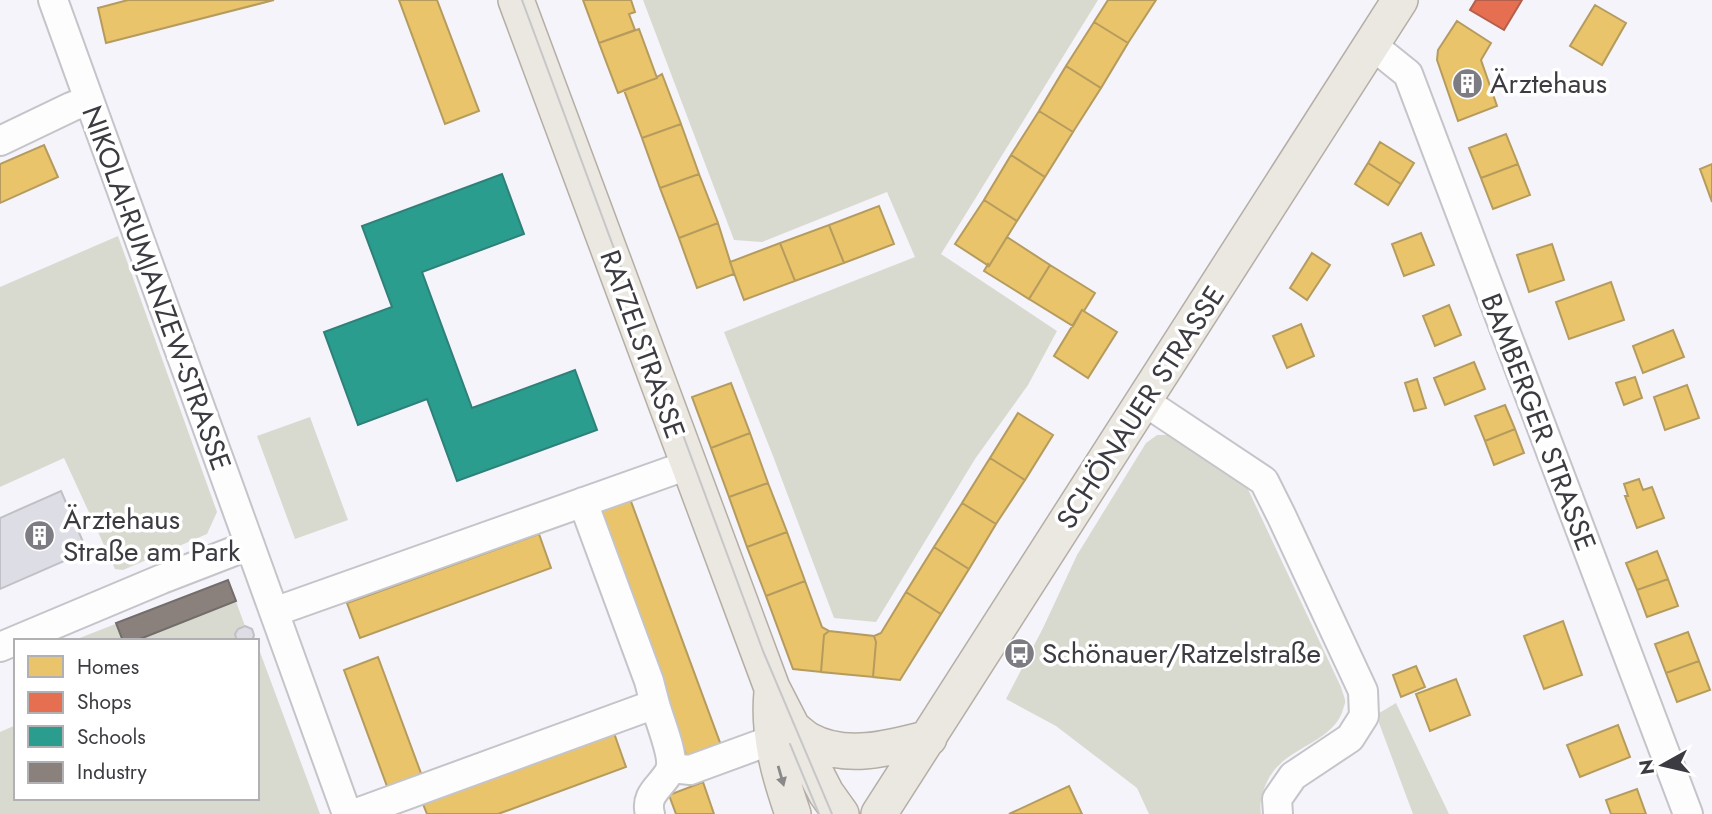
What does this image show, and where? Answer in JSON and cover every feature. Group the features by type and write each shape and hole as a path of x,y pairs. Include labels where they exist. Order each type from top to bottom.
{"main road":[{"name":"RATZELSTRASSE","path":"516,0 772,688 771,713 841,814"},
{"name":"SCHÖNAUER STRASSE","path":"879,814 1401,0"},
{"name":"RATZELSTRASSE","path":"784,735 781,777 793,814"},
{"path":"784,735 826,747 856,751 882,749 929,738"}],"street":[{"name":"NIKOLAI-RUMJANZEW-STRASSE","path":"53,0 101,109 250,545 347,814"},
{"name":"BAMBERGER STRASSE","path":"1372,45 1408,74 1688,814"},
{"path":"0,141 71,107 101,109"},
{"path":"1144,401 1264,481 1363,691 1364,716 1350,738 1293,776 1277,799 1279,814"},
{"path":"274,611 688,465"},
{"path":"583,502 649,681 670,749 671,768 649,799 650,814"},
{"path":"19,639 250,545"},
{"path":"354,814 655,704"},
{"path":"671,768 690,770 784,735"}],"shaded area":[{"path":"643,0 1098,0 941,254 1057,331 1028,385 975,459 876,622 834,618 724,332 915,257 887,192 762,242 734,240"},
{"path":"118,236 217,512 207,534 123,570 115,569 64,458 0,487 0,287"},
{"path":"310,417 348,520 295,539 257,436"},
{"path":"1157,435 1174,435 1247,487 1344,697 1342,713 1328,732 1276,768 1262,795 1261,814 1149,814 1137,788 1056,726 1006,699 1077,555 1146,443"},
{"path":"228,580 245,626 252,629 255,639 77,639"},
{"path":"259,649 320,814 0,814 0,732 14,726 14,800 259,800"},
{"path":"1396,703 1449,814 1413,814 1376,715"}],"building: Homes":[{"path":"128,0 274,0 106,43 98,8"},
{"path":"399,0 437,0 479,111 445,124"},
{"path":"583,0 631,0 635,12 629,14 635,30 599,43"},
{"path":"1108,0 1156,0 1128,43 1094,22"},
{"path":"1595,5 1626,23 1602,65 1570,46"},
{"name":"Ärztehaus","path":"1457,21 1491,43 1481,60 1497,106 1458,121 1437,60 1438,50"},
{"path":"1094,22 1128,43 1101,88 1066,66"},
{"path":"639,29 657,78 618,93 599,43"},
{"path":"1066,66 1101,88 1073,132 1039,111"},
{"path":"662,74 681,124 642,138 624,90"},
{"path":"1039,111 1073,132 1045,177 1011,155"},
{"path":"681,124 699,174 660,188 642,138"},
{"path":"1506,134 1518,164 1481,178 1469,148"},
{"path":"1380,142 1414,163 1401,184 1368,163"},
{"path":"44,145 58,177 0,203 0,164"},
{"path":"1011,155 1045,177 1017,221 984,200"},
{"path":"1368,163 1401,184 1388,205 1355,184"},
{"path":"1518,164 1530,195 1493,209 1481,178"},
{"path":"1712,164 1712,202 1700,169"},
{"path":"699,174 718,223 679,238 660,188"},
{"path":"984,200 1017,221 989,266 955,244"},
{"path":"879,206 894,244 844,263 829,225"},
{"path":"718,223 734,274 697,288 679,238"},
{"path":"829,225 844,263 795,281 780,243"},
{"path":"1421,233 1434,265 1404,276 1392,244"},
{"path":"1007,237 1050,265 1029,299 984,271"},
{"path":"780,243 795,281 744,300 730,262"},
{"path":"1552,244 1564,280 1529,292 1517,255"},
{"path":"1312,253 1330,265 1307,300 1290,288"},
{"path":"1050,265 1095,293 1073,326 1029,299"},
{"path":"1611,282 1624,320 1569,339 1556,302"},
{"path":"1449,305 1461,335 1435,346 1423,316"},
{"path":"1082,310 1117,332 1088,378 1054,356"},
{"path":"1301,324 1314,356 1287,368 1273,336"},
{"path":"1673,330 1684,357 1643,373 1633,346"},
{"path":"1474,362 1485,389 1445,405 1434,378"},
{"path":"1635,377 1642,398 1624,405 1616,383"},
{"path":"1417,379 1426,408 1414,411 1405,383"},
{"path":"731,383 750,433 711,448 692,397"},
{"path":"1687,385 1699,418 1665,430 1654,397"},
{"path":"1505,405 1515,429 1485,441 1475,416"},
{"path":"1018,413 1053,435 1025,480 990,458"},
{"path":"1515,429 1524,453 1494,465 1485,441"},
{"path":"750,433 768,483 729,497 711,448"},
{"path":"990,458 1025,480 996,524 962,503"},
{"path":"1639,479 1643,490 1652,487 1664,518 1637,528 1625,496 1628,496 1624,484"},
{"path":"768,483 787,532 747,547 729,497"},
{"path":"629,496 722,748 688,760 595,509"},
{"path":"962,503 996,524 969,569 934,547"},
{"path":"787,532 805,581 766,596 747,547"},
{"path":"539,534 551,568 360,638 347,603"},
{"path":"934,547 969,569 941,614 906,592"},
{"path":"1657,551 1668,579 1637,590 1626,563"},
{"path":"1668,579 1678,606 1647,617 1637,590"},
{"path":"805,581 822,627 829,631 824,635 821,672 793,669 766,596"},
{"path":"906,592 941,614 900,680 873,677 876,642 874,636 881,633"},
{"path":"1563,621 1582,675 1544,689 1524,636"},
{"path":"829,631 874,636 876,642 873,677 821,672 824,635"},
{"path":"1688,632 1699,661 1666,673 1655,644"},
{"path":"378,657 422,776 388,789 344,670"},
{"path":"1699,661 1710,690 1677,702 1666,673"},
{"path":"1416,666 1425,687 1401,697 1393,675"},
{"path":"1456,679 1470,715 1430,731 1416,694"},
{"path":"1618,725 1630,757 1580,777 1567,745"},
{"path":"614,733 626,767 498,814 427,814 423,804"},
{"path":"703,782 714,814 676,814 669,795"},
{"path":"1069,786 1082,814 1009,814"},
{"path":"1637,789 1646,814 1611,814 1606,800"}],"building: Shops":[{"path":"1476,0 1522,0 1504,30 1470,10"}],"building: Schools":[{"path":"502,174 524,234 422,272 472,408 575,370 597,430 457,481 427,399 358,425 324,332 392,307 362,226"}],"building: Industry":[{"path":"228,580 236,601 140,639 122,639 116,623"}],"building: Other":[{"name":"Ärztehaus Straße am Park","path":"61,491 87,551 0,589 0,518"},
{"path":"245,626 252,629 253,639 236,639 235,634"}],"tram line":[{"path":"522,0 763,651 832,814"},
{"path":"790,744 819,814"}],"place":[{"name":"Ärztehaus","path":"1467,83"},
{"name":"Ärztehaus Straße am Park","path":"40,535"},
{"name":"Schönauer/Ratzelstraße","path":"1019,653"}]}
